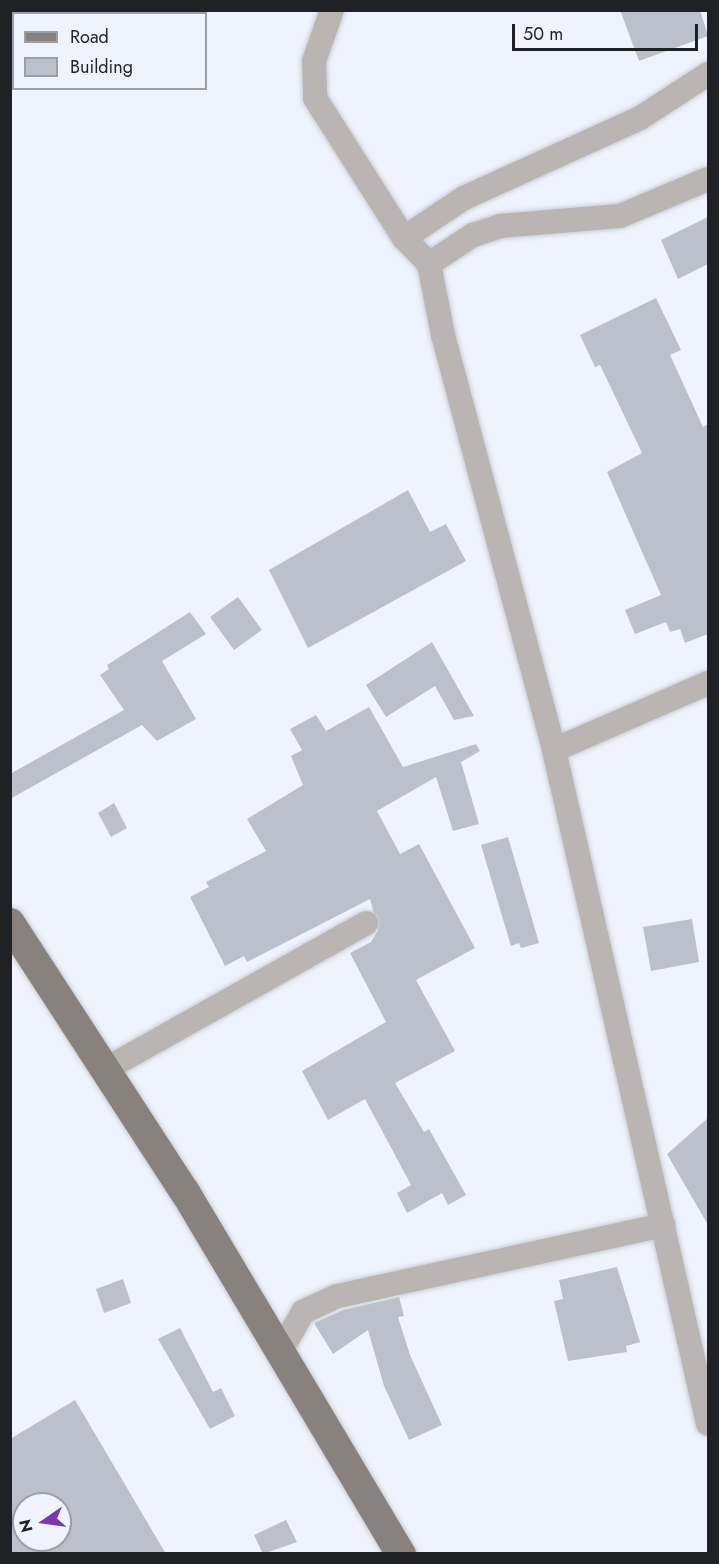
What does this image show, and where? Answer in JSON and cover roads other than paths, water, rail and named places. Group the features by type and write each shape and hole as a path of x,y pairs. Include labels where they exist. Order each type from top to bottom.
{"main road":[{"path":"14,939 106,1070 282,1349 401,1554"}],"street":[{"path":"332,10 314,61 315,98 404,238 429,264 443,335 554,750 630,1098 663,1225 708,1424"},
{"path":"404,238 464,198 640,118 708,74"},
{"path":"429,264 473,235 501,226 620,216 708,179"},
{"path":"554,750 708,683"},
{"path":"106,1070 366,923"},
{"path":"282,1349 303,1312 338,1296 663,1225"}]}
